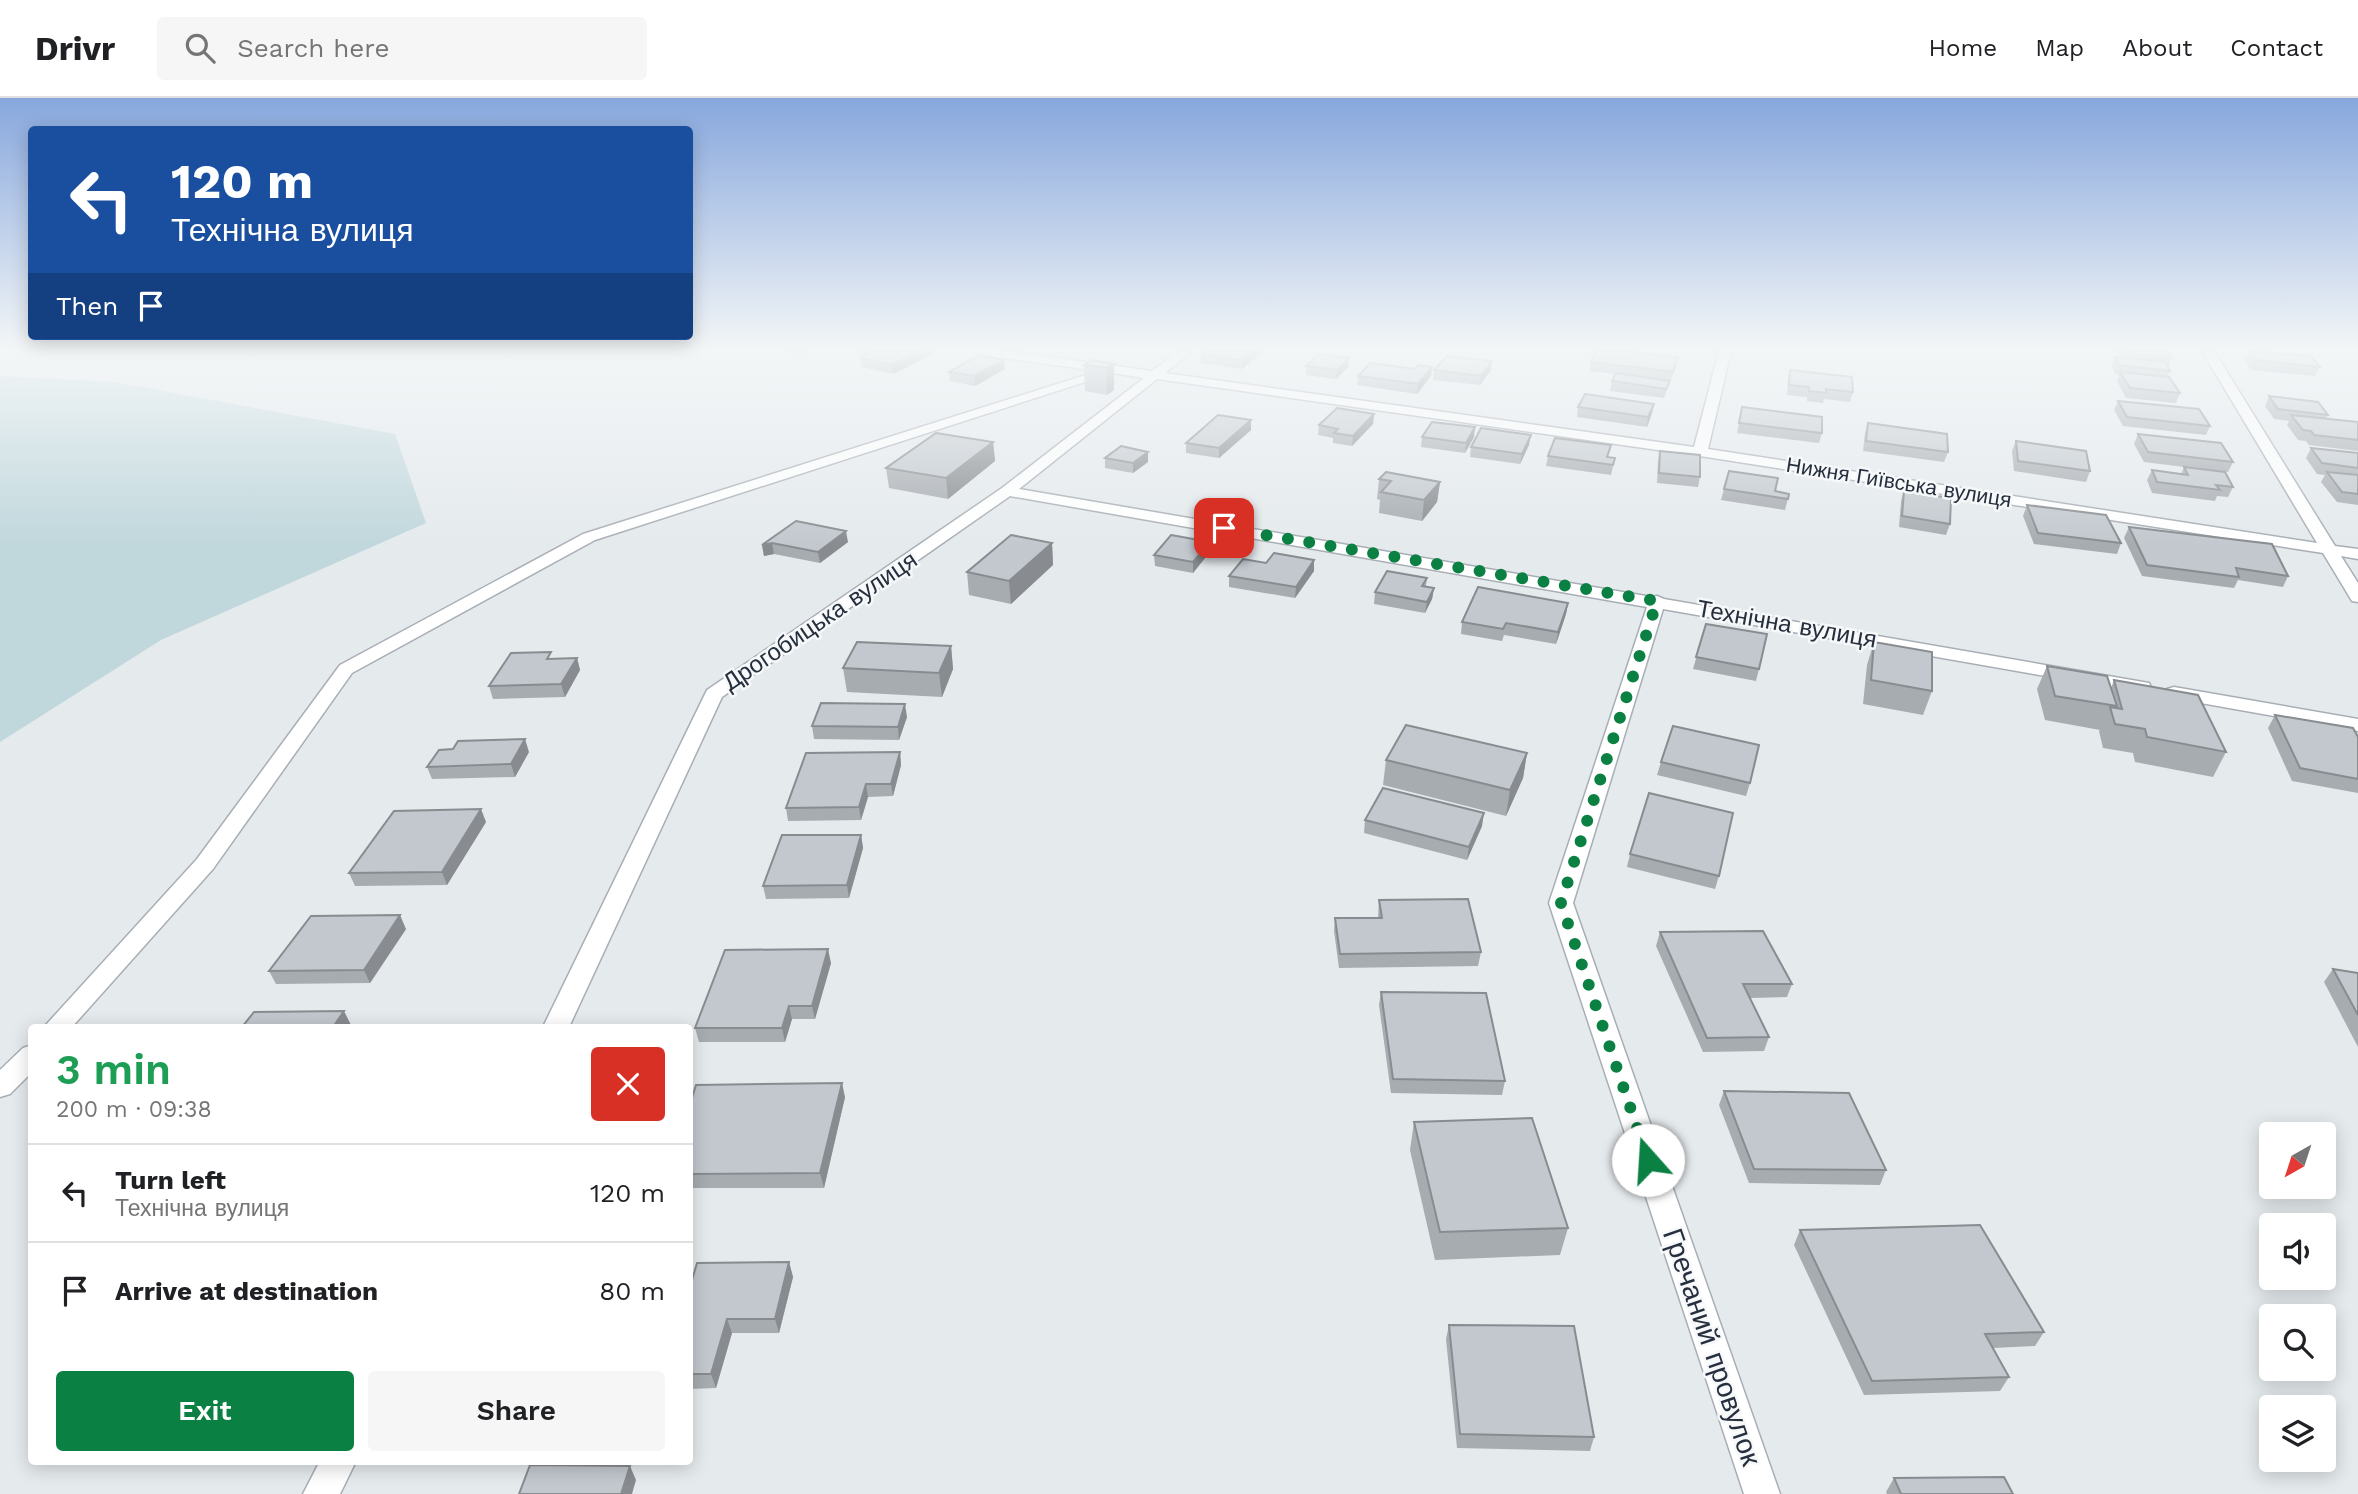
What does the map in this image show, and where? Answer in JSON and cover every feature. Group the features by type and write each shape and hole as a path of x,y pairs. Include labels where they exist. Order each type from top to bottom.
{"street":[{"path":"60,1024 205,864 346,669 589,537 970,416"},
{"name":"Дрогобицька вулиця","path":"557,1024 714,694 1007,491 1101,416"},
{"name":"Нижня Гиївська вулиця","path":"1441,416 1700,452 2358,554"},
{"path":"1700,452 1709,416"},
{"path":"2247,416 2358,597"},
{"name":"Технічна вулиця","path":"1007,491 1657,601 2358,725"},
{"name":"Гречаний провулок","path":"1657,601 1561,903 1762,1494"},
{"path":"0,1087 28,1059"},
{"path":"321,1494 336,1465"}],"shaded area":[{"path":"0,416 299,416 395,434 426,523 161,640 0,742"}],"building":[{"path":"1217,416 1251,420 1219,448 1186,443"},
{"path":"1328,416 1372,416 1353,436 1334,433 1338,429 1319,425"},
{"path":"1740,416 1815,416 1822,417 1822,433 1739,423"},
{"path":"2204,416 2210,426 2127,417"},
{"path":"2292,416 2358,422 2358,440 2314,435 2311,431 2303,430"},
{"path":"1432,422 1475,427 1466,443 1422,437"},
{"path":"1868,423 1947,434 1948,452 1866,441"},
{"path":"1481,428 1531,435 1522,454 1471,447"},
{"path":"936,433 993,442 946,478 886,468"},
{"path":"2138,434 2221,443 2233,462 2148,452"},
{"path":"1555,438 1611,445 1607,457 1615,458 1613,465 1548,456"},
{"path":"2016,441 2086,451 2090,471 2018,461"},
{"path":"1121,446 1148,452 1133,463 1105,458"},
{"path":"2311,448 2358,453 2358,468 2322,463"},
{"path":"1660,451 1700,455 1700,477 1659,473"},
{"path":"2184,467 2225,472 2233,487 2216,485 2220,490 2157,482 2152,470 2188,475"},
{"path":"1729,471 1778,478 1775,491 1789,494 1788,499 1724,489"},
{"path":"1386,472 1440,482 1424,500 1381,492 1391,481 1379,479"},
{"path":"2327,472 2358,475 2358,494 2342,492"},
{"path":"1904,491 1951,498 1950,524 1902,516"},
{"path":"2027,505 2106,515 2121,543 2038,533"},
{"path":"796,521 846,531 818,552 772,543 762,545"},
{"path":"2129,527 2272,544 2288,576 2236,568 2239,577 2147,565"},
{"path":"1011,535 1052,543 1009,581 967,572"},
{"path":"1171,535 1210,542 1193,562 1154,555"},
{"path":"1274,553 1314,560 1296,587 1229,576 1243,559 1266,563"},
{"path":"1387,571 1427,578 1422,586 1434,588 1427,602 1375,592"},
{"path":"1478,587 1568,603 1558,632 1506,623 1503,629 1462,622"},
{"path":"1706,624 1767,634 1759,669 1696,657"},
{"path":"857,642 951,646 939,673 843,668"},
{"path":"1874,642 1932,652 1932,691 1871,680"},
{"path":"551,652 547,659 577,658 561,684 489,686 511,653"},
{"path":"2047,666 2107,676 2117,706 2055,696"},
{"path":"2114,680 2198,695 2226,752 2147,737 2145,729 2115,724 2110,707 2122,709"},
{"path":"821,703 905,704 898,727 812,726"},
{"path":"2275,715 2353,728 2358,737 2358,779 2300,768"},
{"path":"1406,725 1527,753 1510,790 1386,760"},
{"path":"1673,726 1759,745 1750,783 1661,762"},
{"path":"525,739 511,764 427,767 439,750 453,749 458,741"},
{"path":"900,752 891,784 866,784 859,807 786,808 806,753"},
{"path":"1383,788 1484,813 1469,847 1365,820"},
{"path":"1649,793 1733,813 1719,876 1630,854"},
{"path":"481,809 442,872 349,873 394,811"},
{"path":"782,835 861,835 847,885 763,886"},
{"path":"1468,899 1481,952 1340,954 1335,918 1382,918 1379,900"},
{"path":"400,915 364,970 269,971 311,916"},
{"path":"1763,931 1792,984 1743,984 1769,1037 1707,1038 1660,932"},
{"path":"828,949 812,1006 789,1006 782,1028 695,1028 725,950"},
{"path":"2333,969 2358,973 2358,1015"},
{"path":"1381,992 1486,993 1505,1081 1393,1079"},
{"path":"344,1011 335,1024 244,1024 254,1012"},
{"path":"842,1083 820,1173 693,1174 693,1094 696,1085"},
{"path":"1724,1091 1849,1093 1886,1170 1754,1169"},
{"path":"1532,1118 1568,1228 1440,1232 1414,1122"},
{"path":"1980,1225 2044,1332 1985,1334 2009,1377 1872,1381 1800,1230"},
{"path":"789,1262 775,1319 727,1319 711,1374 693,1374 693,1277 697,1263"},
{"path":"1449,1325 1574,1326 1594,1437 1460,1434"},
{"path":"530,1465 630,1466 621,1494 519,1494"},
{"path":"2004,1477 2013,1494 1901,1494 1894,1478"}],"route":[{"path":"1224,528 1657,601 1561,903 1648,1160"}]}
